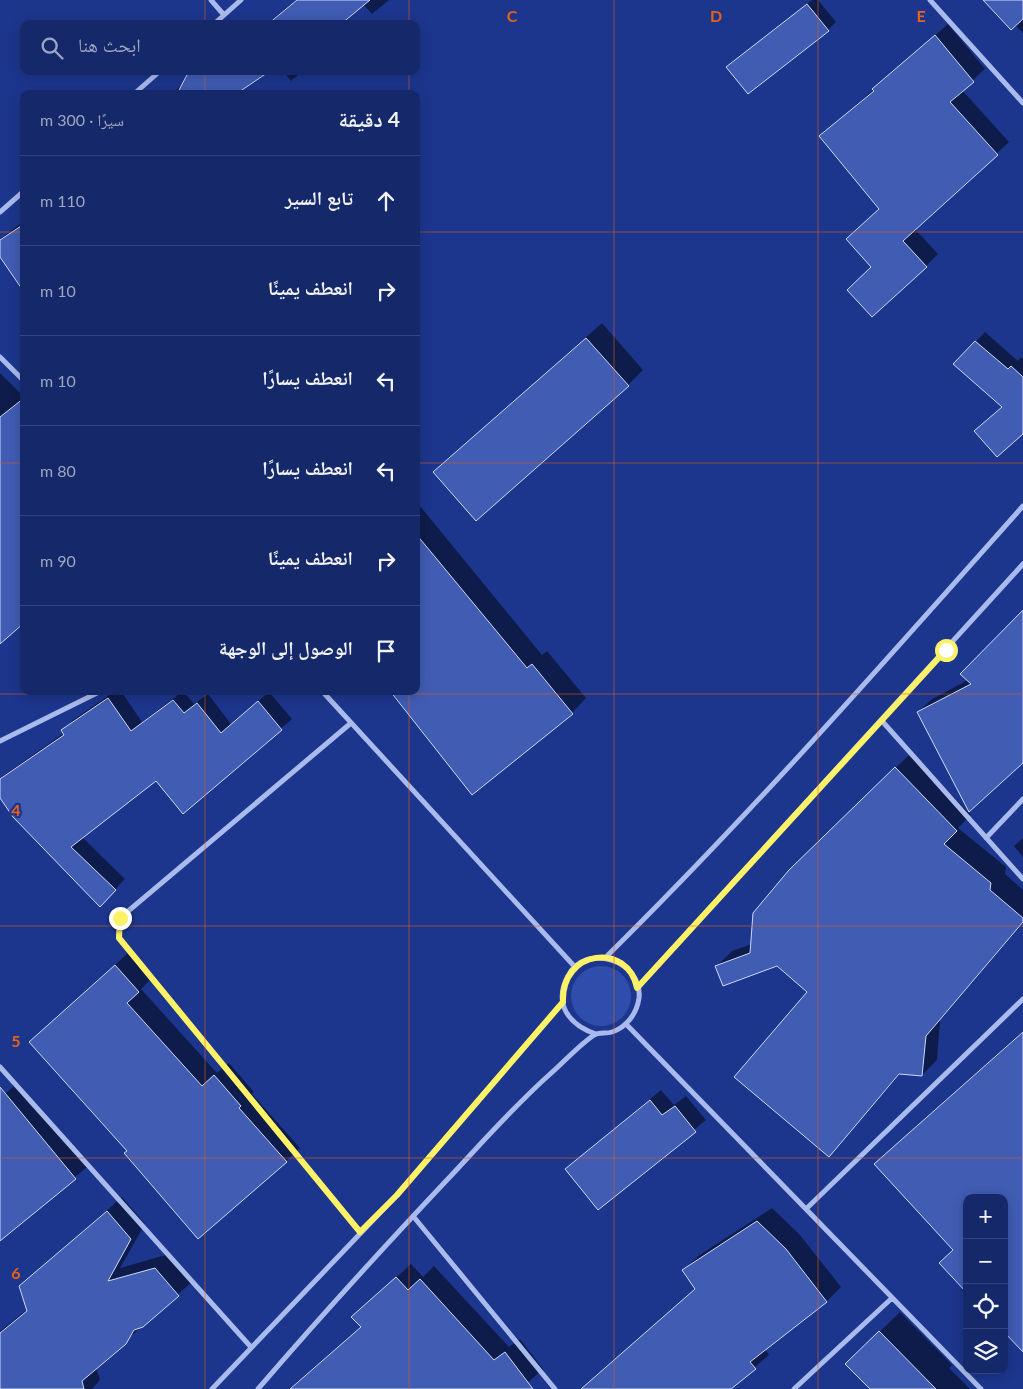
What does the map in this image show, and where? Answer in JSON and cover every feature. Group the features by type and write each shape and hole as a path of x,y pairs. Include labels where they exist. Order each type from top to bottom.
{"street":[{"path":"211,0 224,15"},
{"path":"218,20 241,0"},
{"path":"930,0 1023,103"},
{"path":"139,90 155,75"},
{"path":"0,212 20,194"},
{"path":"0,357 20,378"},
{"path":"605,958 680,883 918,625 1023,506"},
{"path":"637,988 1023,564"},
{"path":"0,741 93,695"},
{"path":"326,695 575,967"},
{"path":"882,721 1023,879"},
{"path":"351,723 120,918 119,938 360,1232"},
{"path":"986,838 1023,799"},
{"path":"592,958 605,958 618,961 627,968 636,980 639,996 635,1011 626,1024 612,1032 596,1034 581,1029 569,1018 563,1002 562,988 568,974 575,967 592,958"},
{"path":"806,1209 1023,999"},
{"path":"212,1389 250,1346 397,1195 563,1002"},
{"path":"626,1024 981,1389"},
{"path":"258,1389 413,1216 528,1094 596,1034"},
{"path":"0,1067 250,1346"},
{"path":"413,1216 555,1389"},
{"path":"794,1389 892,1298"}],"shaded area":[{"path":"595,966 607,966 618,971 626,979 631,990 629,1008 618,1021 607,1026 595,1026 584,1021 576,1013 571,1002 571,990 576,979 584,971"}],"building":[{"path":"297,0 370,0 346,20 273,20"},
{"path":"983,0 1023,0 1023,19 1011,30"},
{"path":"807,4 829,31 748,94 726,67"},
{"path":"935,35 974,82 950,102 998,155 903,241 927,267 872,317 847,290 871,267 846,239 879,209 819,136 874,91 872,89"},
{"path":"187,75 264,75 242,90 179,90"},
{"path":"20,227 20,286 0,257 0,240"},
{"path":"586,338 629,386 476,521 433,472"},
{"path":"975,341 1008,369 1011,366 1023,377 1023,434 997,457 974,431 1002,407 953,364"},
{"path":"20,401 20,626 0,644 0,417"},
{"path":"420,539 527,668 532,664 573,714 472,795 393,695 420,695"},
{"path":"1023,610 1023,763 969,812 917,712 971,684 960,674"},
{"path":"108,698 131,731 173,700 184,713 197,703 221,733 258,701 282,730 183,814 156,781 71,847 116,890 100,907 13,817 0,798 0,779 64,735 61,730"},
{"path":"895,767 957,831 944,844 991,883 990,890 1023,918 1023,922 926,1036 922,1076 899,1074 829,1157 734,1077 807,992 777,966 723,986 715,966 750,953 753,913 789,870"},
{"path":"115,965 139,992 127,1003 202,1086 214,1075 241,1106 239,1108 287,1162 198,1239 124,1153 127,1151 29,1042"},
{"path":"1023,1032 1023,1352 1008,1336 1008,1194 963,1194 963,1289 939,1263 953,1250 874,1164"},
{"path":"0,1087 76,1179 0,1241"},
{"path":"650,1100 662,1115 675,1106 696,1132 598,1210 565,1169"},
{"path":"107,1211 131,1239 108,1281 155,1268 179,1296 143,1327 134,1330 126,1344 82,1381 84,1389 0,1389 0,1333 27,1311 19,1286"},
{"path":"757,1221 786,1249 827,1302 750,1362 756,1369 731,1389 581,1389 695,1289 682,1270"},
{"path":"396,1277 408,1290 420,1279 494,1360 505,1352 533,1389 290,1389 361,1327 351,1317"},
{"path":"879,1331 936,1389 870,1389 845,1364"}],"route":[{"path":"120,918 119,938 360,1232 397,1195 563,1002 562,988 568,974 580,963 592,958 605,958 618,961 627,968 636,980 637,988 946,650"}]}
